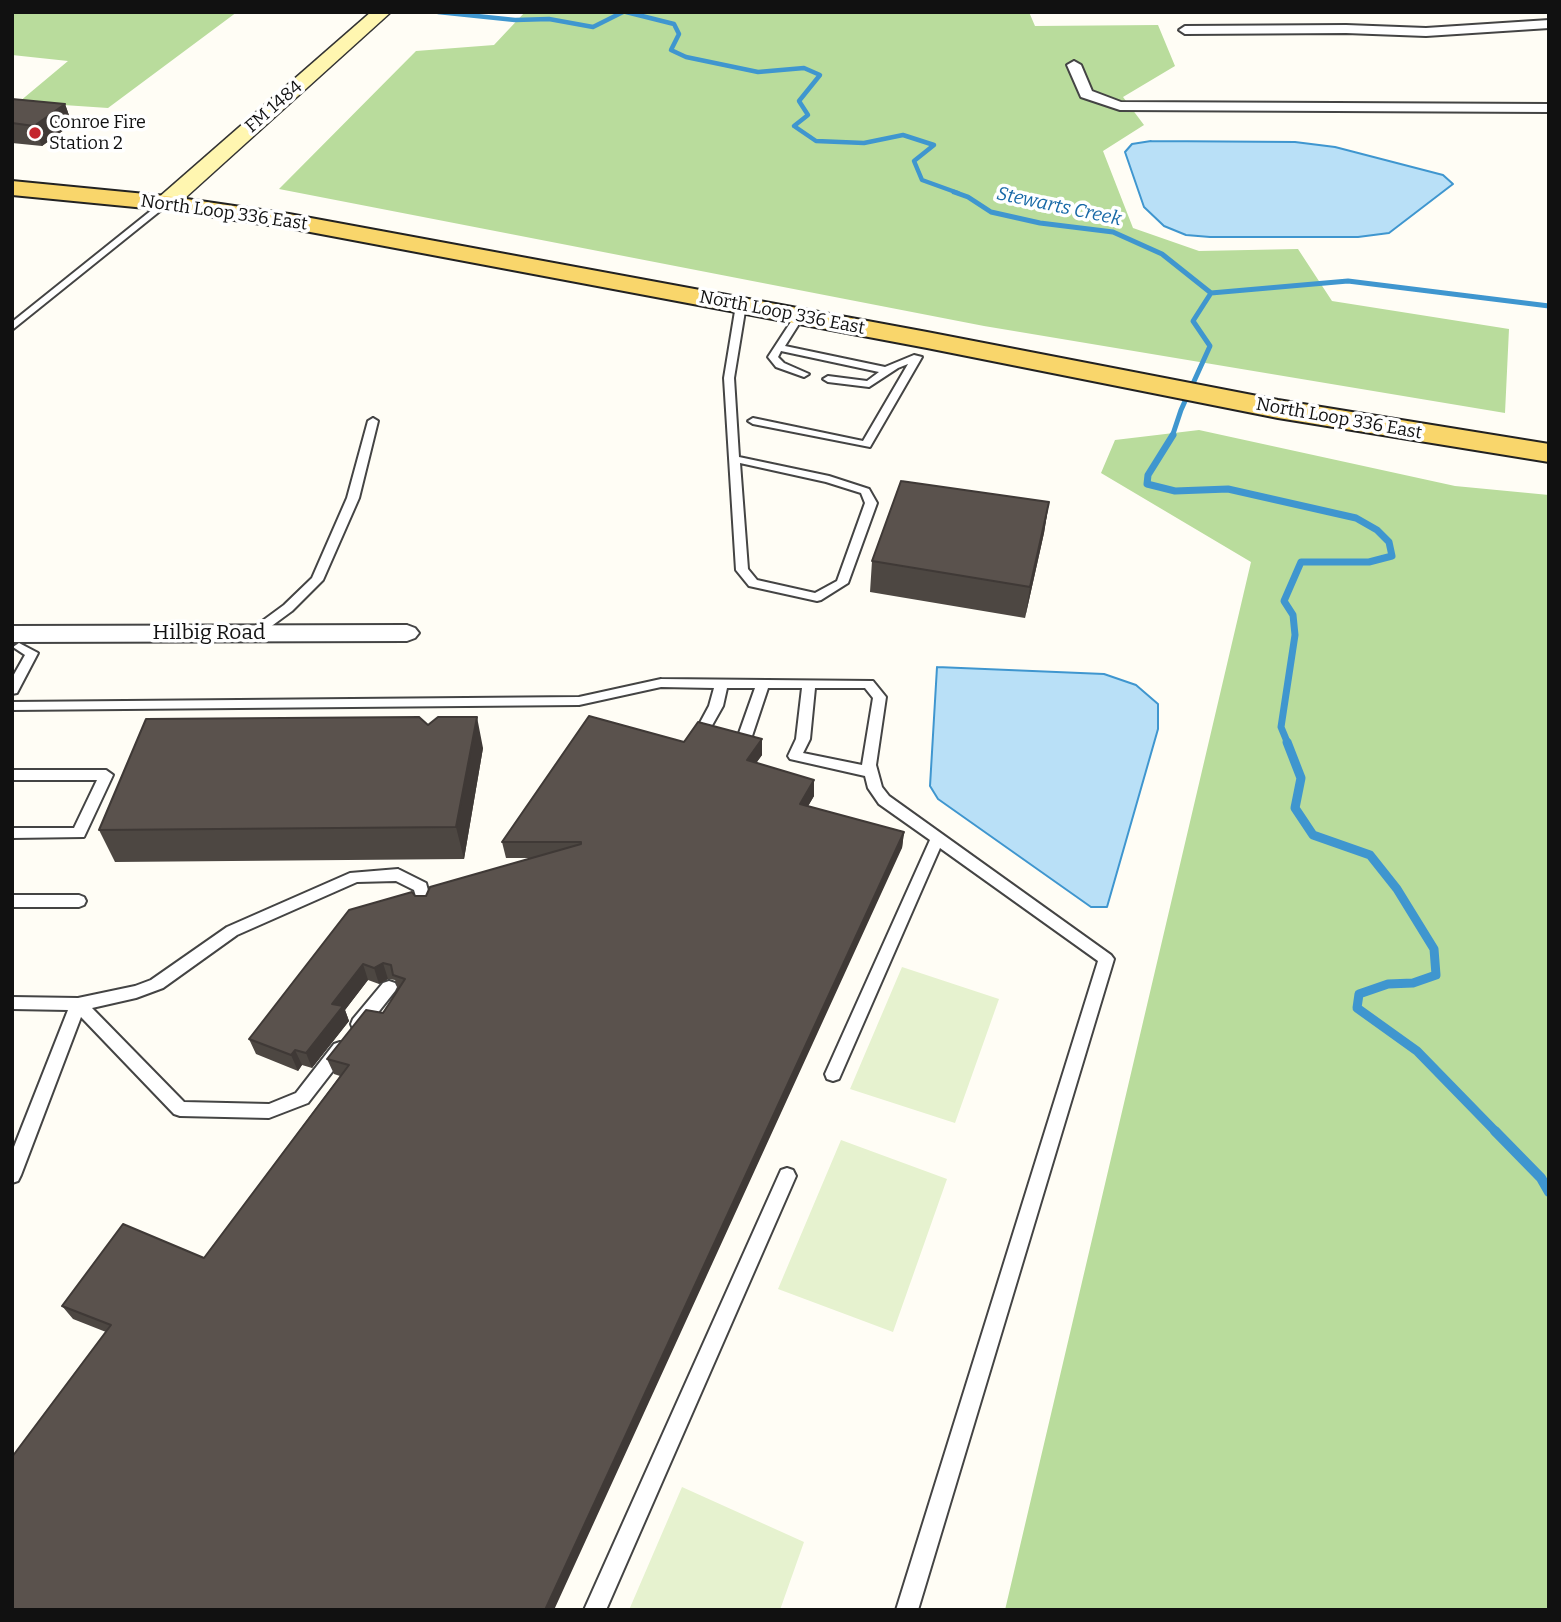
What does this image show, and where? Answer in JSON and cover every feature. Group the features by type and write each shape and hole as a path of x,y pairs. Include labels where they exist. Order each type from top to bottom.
{"main road":[{"name":"FM 1484","path":"166,203 382,12"},
{"name":"North Loop 336 East","path":"12,188 166,203 289,221 799,316 922,349 983,352 1278,409 1549,453"}],"street":[{"path":"1185,30 1346,29 1426,32 1549,24"},
{"path":"1074,65 1086,94 1100,101 1131,107 1549,108"},
{"name":"Hilbig Road","path":"17,641 254,633 407,633"}],"lane":[{"path":"12,327 166,203"},
{"path":"734,460 829,479 865,491 871,503 842,583 817,597 753,583 742,570 734,460 729,377 741,305"},
{"path":"799,316 773,357 780,365 804,374"},
{"path":"779,348 888,371"},
{"path":"828,379 869,384 922,349"},
{"path":"753,421 866,445 922,349"},
{"path":"254,633 288,608 317,580 353,498 373,421"},
{"path":"12,690 32,653 17,641"},
{"path":"12,706 444,708 579,701 661,683 868,684 880,697 869,765 875,788 884,800 1106,959 908,1610"},
{"path":"722,684 716,706 702,732 743,742 756,711 763,684"},
{"path":"809,684 803,739 796,756 871,772"},
{"path":"12,775 106,775 79,833 12,833"},
{"path":"833,1074 938,837"},
{"path":"12,1003 78,1004 136,992 157,984 232,931 355,877 398,875 421,887 425,905"},
{"path":"12,901 79,901"},
{"path":"78,1004 180,1109 269,1111 302,1098 388,987"},
{"path":"12,1175 78,1004"},
{"path":"595,1610 787,1176"}],"green space":[{"path":"12,12 237,12 108,108 19,102 68,61 12,55"},
{"path":"525,12 1029,12 1035,26 1158,25 1175,66 1123,97 1144,125 1103,151 1133,228 1199,251 1298,249 1332,301 1509,329 1505,413 984,326 279,189 416,51 494,45"},
{"path":"1199,430 1455,486 1549,495 1549,1610 1005,1610 1251,562 1101,473 1115,440"},
{"path":"902,967 999,999 955,1123 850,1089"},
{"path":"841,1140 947,1179 893,1332 778,1289"},
{"path":"682,1487 804,1542 780,1610 629,1610"}],"water":[{"path":"1151,141 1295,142 1335,147 1443,175 1453,184 1389,233 1358,237 1186,235 1164,226 1144,207 1125,152 1132,144"},
{"path":"937,667 1104,674 1136,685 1158,704 1158,729 1107,907 1091,907 938,799 930,786"}],"building":[{"path":"12,99 65,104 34,126 12,123"},
{"path":"901,481 1049,502 1030,587 872,561"},
{"path":"589,716 684,742 698,722 762,739 747,760 814,780 800,804 904,832 545,1610 12,1610 12,1457 111,1325 62,1306 123,1224 204,1258 349,1065 327,1059 366,1010 383,1013 405,979 393,975 391,965 383,963 374,968 363,964 332,1004 343,1006 306,1053 295,1050 291,1055 249,1039 349,910 412,892 415,896 426,896 430,887 581,844 502,842"},
{"path":"419,717 428,725 438,717 477,717 456,827 99,830 146,719"}],"waterway":[{"name":"Stewarts Creek","path":"438,12 515,20 549,19 593,27 623,12"},
{"name":"Stewarts Creek","path":"626,12 674,24 679,34 671,50 686,57 758,72 804,68 820,75 799,101 808,115 794,126 816,141 864,143 903,135 934,145 914,161 922,180 958,193"},
{"name":"Stewarts Creek","path":"954,192 968,197 991,212 1040,223 1113,232 1162,254 1211,293"},
{"path":"1211,293 1348,281 1549,306"},
{"path":"1172,436 1210,346 1193,321 1211,293"},
{"name":"Stewarts Creek","path":"1172,436 1148,475 1147,484 1175,491 1228,489 1356,518 1377,530 1389,542 1392,556 1369,562 1301,562 1284,601 1293,615 1295,635 1281,727 1288,744"},
{"name":"Stewarts Creek","path":"1287,742 1301,778 1295,808 1313,835 1370,855 1397,889 1434,949 1436,975 1413,983 1388,984 1359,994 1357,1008 1417,1051 1496,1132"},
{"name":"Stewarts Creek","path":"1495,1131 1541,1178 1549,1192"}],"place":[{"name":"Conroe Fire Station 2","path":"35,133"}]}
